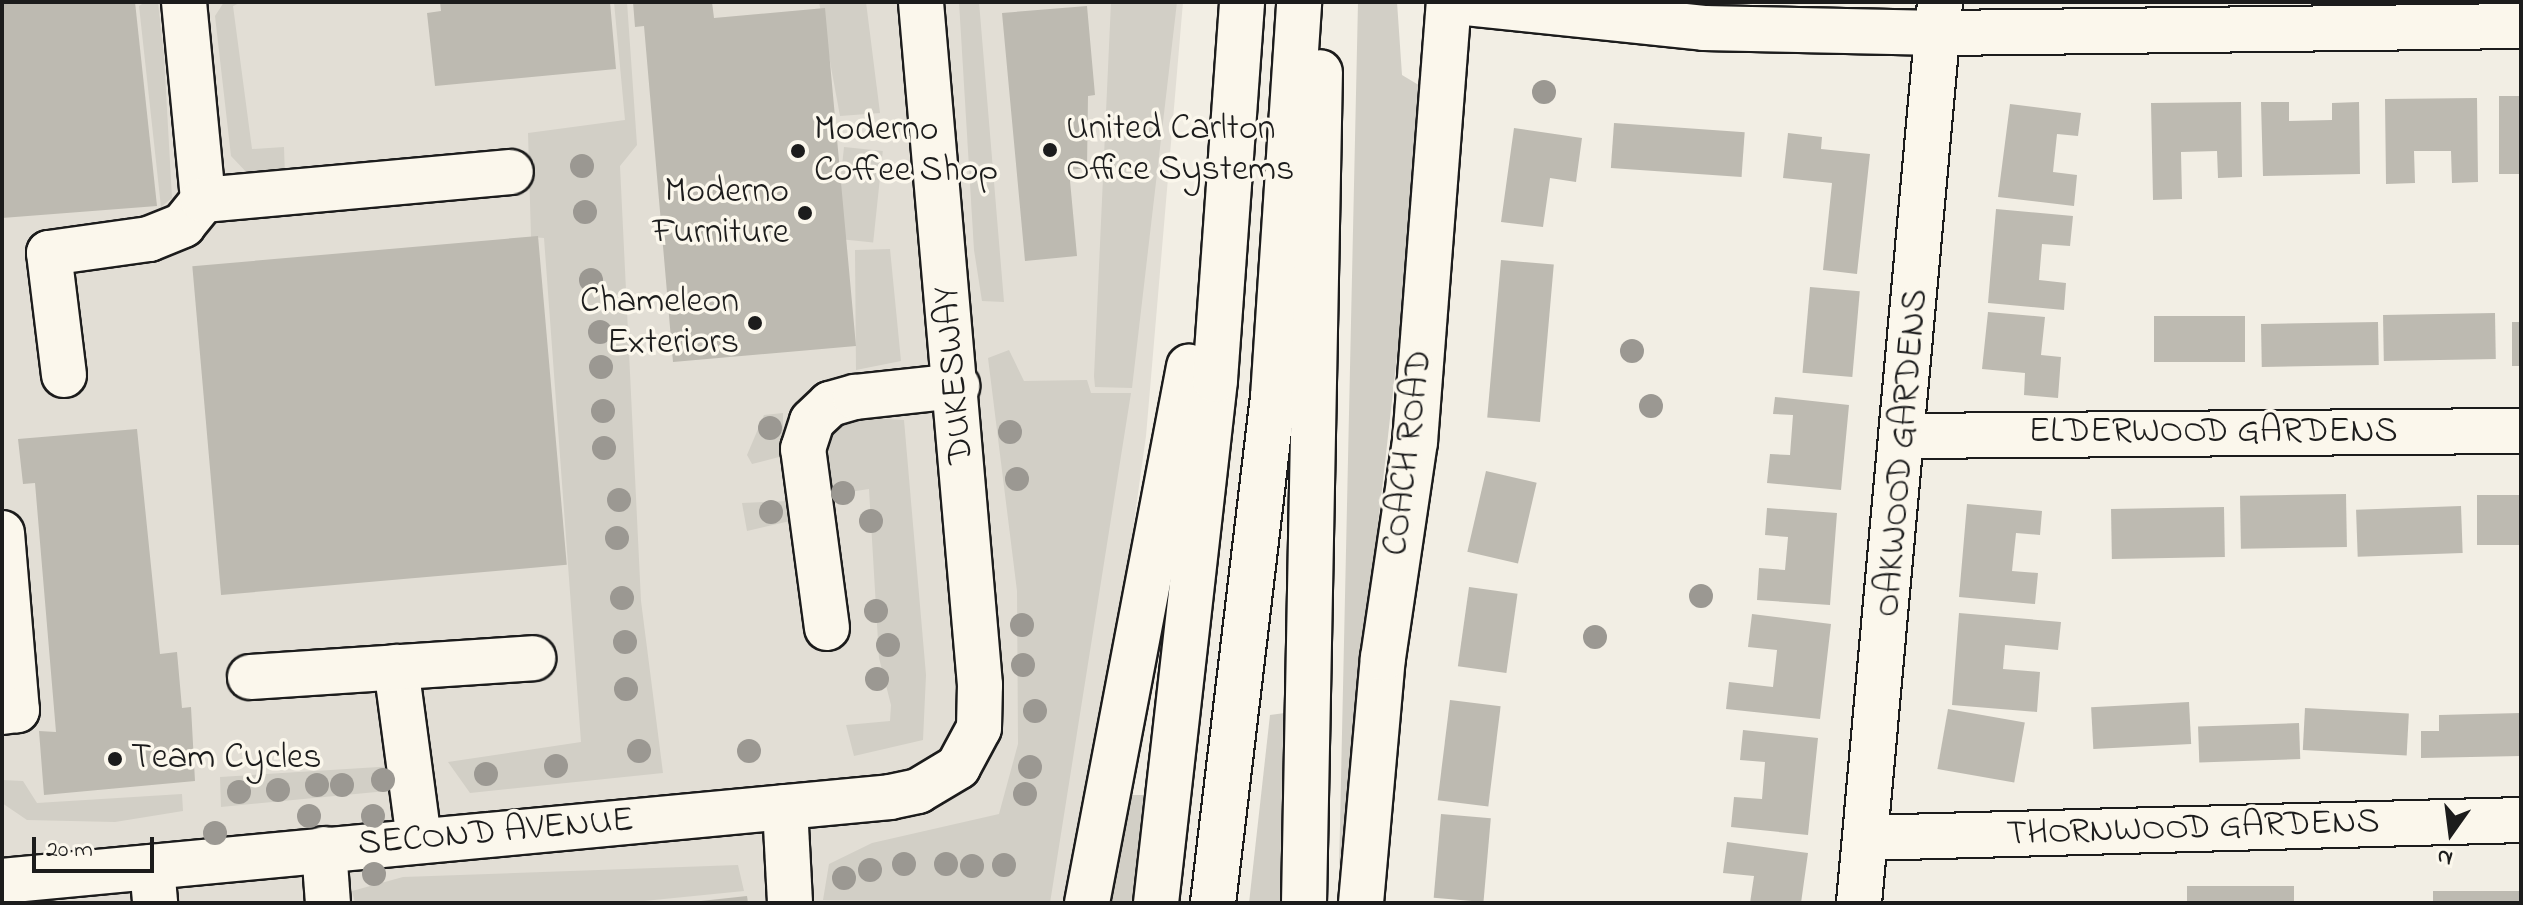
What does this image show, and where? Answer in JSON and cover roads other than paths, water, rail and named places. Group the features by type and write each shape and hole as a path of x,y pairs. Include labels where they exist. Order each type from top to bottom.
{"main road":[{"path":"64,375 49,253 149,239 183,225 203,200 184,2"},
{"name":"DUKESWAY","path":"921,2 957,386 981,697 973,747"},
{"path":"1156,903 1215,380 1241,66 1242,2"},
{"path":"1213,903 1273,397 1299,2"},
{"path":"1304,903 1322,94 1314,2"},
{"name":"COACH ROAD","path":"1361,903 1383,658 1415,442 1449,2"},
{"path":"1457,2 1704,28 1940,18 2521,26"},
{"name":"OAKWOOD GARDENS","path":"1859,903 1906,436 1940,18"},
{"path":"1087,903 1138,665 1241,66"},
{"path":"203,200 511,172"},
{"path":"827,628 803,449 812,421 830,404 855,397 957,386"},
{"name":"ELDERWOOD GARDENS","path":"1906,436 2521,431"},
{"path":"2,533 17,710 2,712"},
{"path":"250,677 533,658"},
{"path":"396,667 419,839"},
{"name":"SECOND AVENUE","path":"2,881 153,885 324,849 785,807 918,791 941,781 973,747"},
{"path":"785,807 790,903"},
{"name":"THORNWOOD GARDENS","path":"1865,838 2521,820"},
{"path":"324,849 328,903"}],"place":[{"name":"United Carlton Office Systems","path":"1050,150"},
{"name":"Moderno Coffee Shop","path":"798,151"},
{"name":"Moderno Furniture","path":"805,213"},
{"name":"Chameleon Exteriors","path":"755,323"},
{"name":"Team Cycles","path":"115,759"}]}
